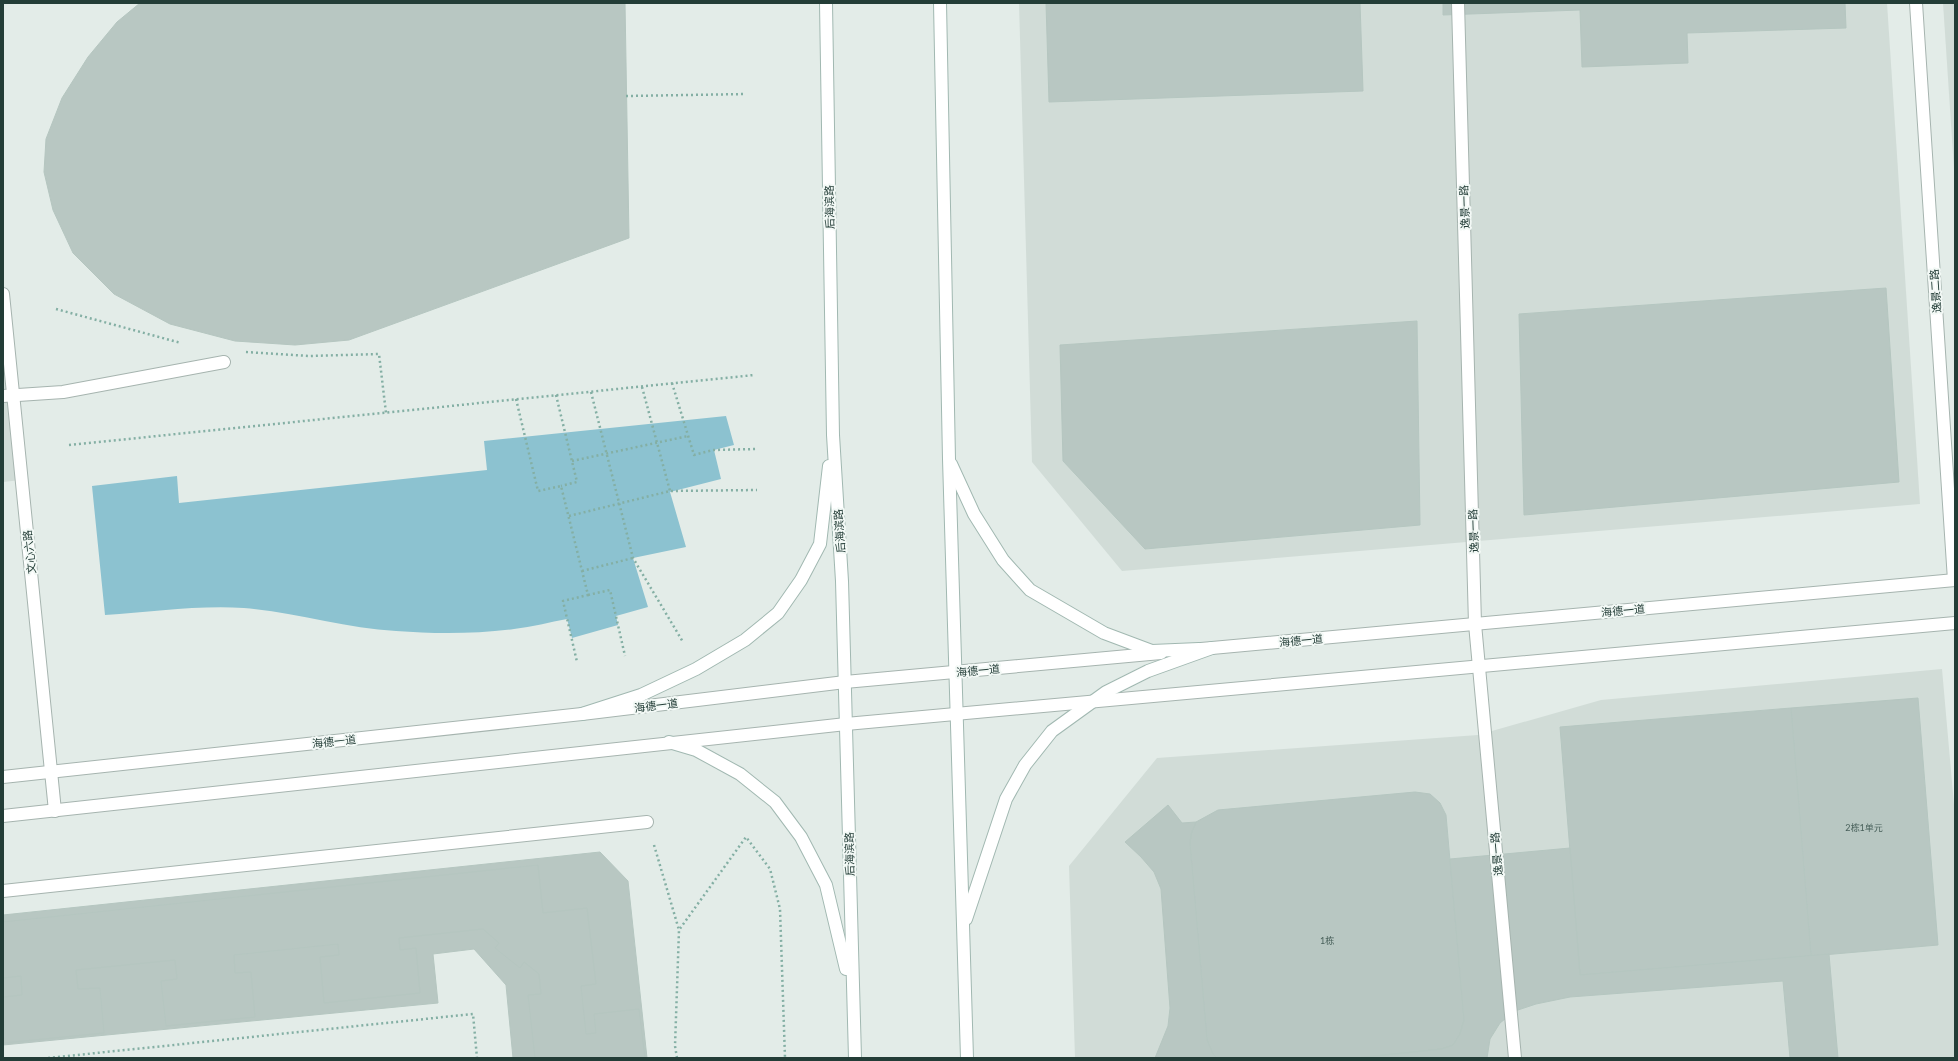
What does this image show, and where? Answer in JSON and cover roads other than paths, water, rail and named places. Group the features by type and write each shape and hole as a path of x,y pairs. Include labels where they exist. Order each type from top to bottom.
{"street":[{"name":"后海滨路","path":"826,3 833,435 842,581 852,993 855,1058"},
{"path":"940,3 949,459 967,1058"},
{"name":"逸景一路","path":"1458,3 1475,624 1515,1058"},
{"name":"逸景二路","path":"1916,3 1955,580"},
{"name":"文心六路","path":"3,294 8,396 55,810"},
{"path":"8,396 63,392 224,362"},
{"path":"582,714 641,695 696,669 745,640 778,613 801,580 820,544 833,435"},
{"path":"949,459 978,520 1003,560 1030,590 1104,633 1152,651 1212,648"},
{"name":"海德一道","path":"3,777 582,714 845,682 1955,580"},
{"path":"3,816 669,742 846,724 1955,623"},
{"path":"963,928 1006,799 1025,766 1052,731 1106,692 1148,671 1212,648"},
{"path":"669,742 696,750 740,774 774,802 801,837 826,884 852,993"},
{"path":"3,890 647,822"}],"water":[{"path":"726,416 734,445 714,450 721,479 670,492 686,547 633,558 648,607 616,616 618,625 572,638 567,619 500,631 440,633 358,627 263,610 227,607 192,608 105,615 92,486 177,476 179,503 487,470 484,441"}]}
